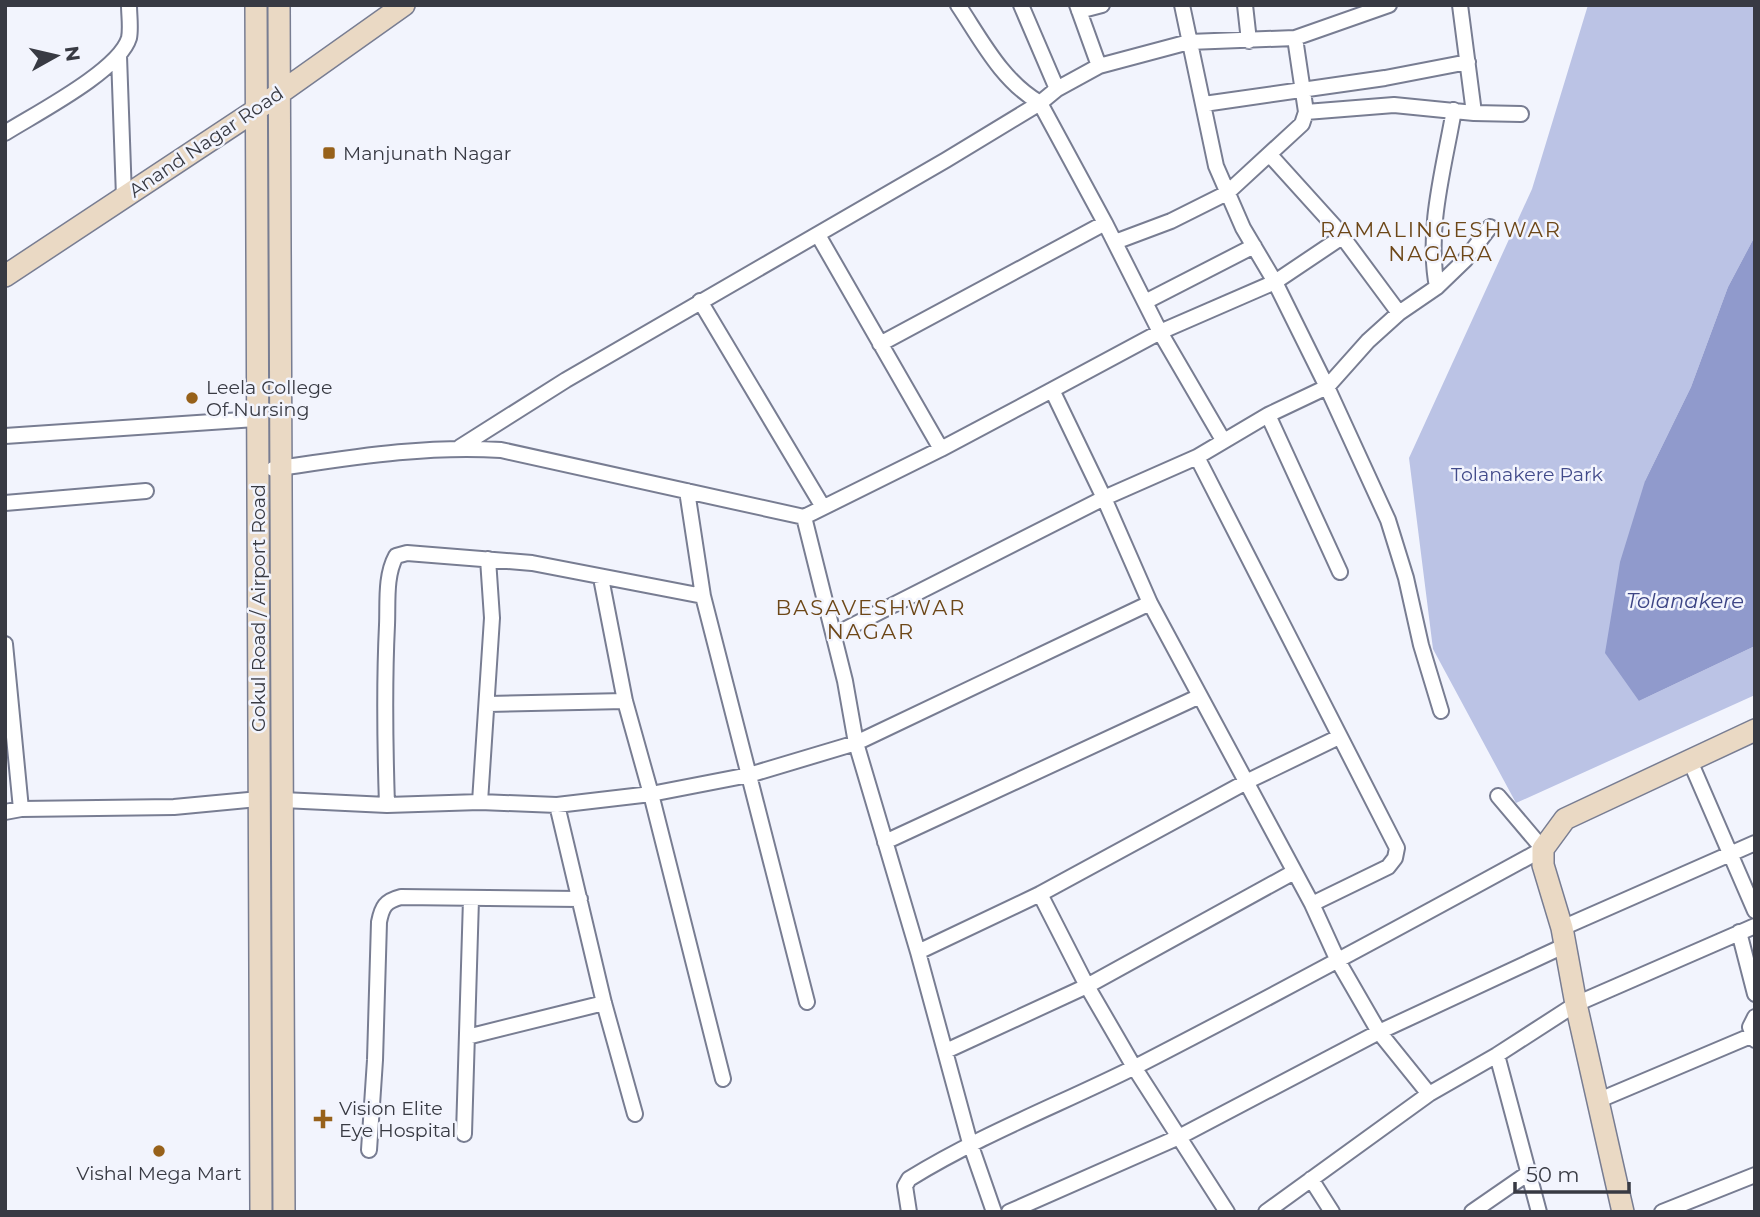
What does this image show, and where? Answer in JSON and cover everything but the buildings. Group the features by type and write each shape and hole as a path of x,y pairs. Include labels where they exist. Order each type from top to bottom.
{"main road":[{"name":"Gokul Road / Airport Road","path":"256,5 261,1212"},
{"name":"Gokul Road / Airport Road","path":"279,5 284,1212"},
{"name":"Anand Nagar Road","path":"5,276 257,110 404,5"},
{"path":"1623,1212 1576,1004 1564,937 1543,866 1543,849 1565,819 1755,730"}],"street":[{"path":"5,133 102,72 119,56 129,37 130,5"},
{"path":"958,5 999,66 1026,94 1040,103 1160,332 1223,440"},
{"path":"1021,5 1057,89"},
{"path":"1099,66 1078,8 1102,5"},
{"path":"1182,5 1216,166 1227,193 1327,387 1388,520 1441,711"},
{"path":"1245,5 1249,41"},
{"path":"1460,5 1474,113"},
{"path":"460,447 700,301 818,235 1099,66 1189,42 1295,38 1380,7"},
{"path":"1115,242 1171,221 1227,193 1302,124 1306,112 1295,38"},
{"path":"119,56 124,197"},
{"path":"1204,104 1468,62"},
{"path":"1306,112 1394,105 1474,113 1521,114"},
{"path":"1437,287 1433,266 1435,225 1454,110"},
{"path":"1270,155 1342,237 1399,313"},
{"path":"880,344 1105,223"},
{"path":"834,635 1104,498 1197,457 1268,415 1327,387 1368,341 1399,313 1437,287 1465,260 1490,228"},
{"path":"818,235 941,449"},
{"path":"258,471 356,456 460,447 501,450 804,517 941,449 1160,332 1275,282 1342,237"},
{"path":"1145,302 1254,246"},
{"path":"700,301 823,507"},
{"path":"1052,390 1150,603 1248,781 1312,904 1338,961 1379,1032 1429,1094"},
{"path":"1268,415 1340,572"},
{"path":"5,436 257,419"},
{"path":"1197,457 1397,848 1395,858 1388,867 1312,904"},
{"path":"687,491 703,596 807,1002"},
{"path":"5,503 146,492"},
{"path":"804,517 834,635 856,743 918,952 970,1143 994,1212"},
{"path":"387,805 383,706 391,566 396,556 407,553 532,563 703,596"},
{"path":"480,802 492,618 488,559"},
{"path":"601,578 625,701 723,1079"},
{"path":"283,800 387,805 480,802 557,805 651,794 749,775 856,743 1150,603"},
{"path":"5,644 21,809"},
{"path":"885,842 1200,696"},
{"path":"488,704 625,701"},
{"path":"918,952 1040,894 1248,781 1339,737"},
{"path":"1690,761 1755,911"},
{"path":"909,1212 905,1186 909,1179 970,1143 1134,1067 1338,961 1543,849 1498,796"},
{"path":"5,812 21,809 174,807 259,799"},
{"path":"557,805 604,1003 635,1114"},
{"path":"1009,1212 1179,1137 1564,937 1729,853 1755,843"},
{"path":"946,1051 1087,986 1294,872"},
{"path":"1040,894 1087,986 1134,1067 1227,1212"},
{"path":"369,1150 379,922 383,906 389,900 401,897 580,899"},
{"path":"464,1134 471,899"},
{"path":"1266,1212 1429,1094 1497,1055 1576,1004 1755,926"},
{"path":"1739,932 1755,994"},
{"path":"467,1037 604,1003"},
{"path":"1597,1101 1754,1037 1751,1027 1755,1017"},
{"path":"1497,1055 1539,1212"},
{"path":"1472,1212 1528,1174"},
{"path":"1662,1212 1755,1175"},
{"path":"1311,1179 1332,1212"}],"green space":[{"name":"Tolanakere Park","path":"1588,5 1755,5 1755,236 1728,287 1691,387 1645,481 1639,701 1755,646 1755,695 1516,803 1433,649 1409,458 1532,189"}],"water":[{"name":"Tolanakere","path":"1755,236 1755,646 1639,701 1605,653 1620,562 1645,481 1691,387 1728,287"}],"place":[{"name":"Manjunath Nagar","path":"329,153"},
{"name":"Leela College Of Nursing","path":"192,398"},
{"name":"Vision Elite Eye Hospital","path":"323,1119"},
{"name":"Vishal Mega Mart","path":"159,1151"}],"district":[{"name":"RAMALINGESHWAR NAGARA","path":"1441,241"},
{"name":"BASAVESHWAR NAGAR","path":"871,619"}]}
